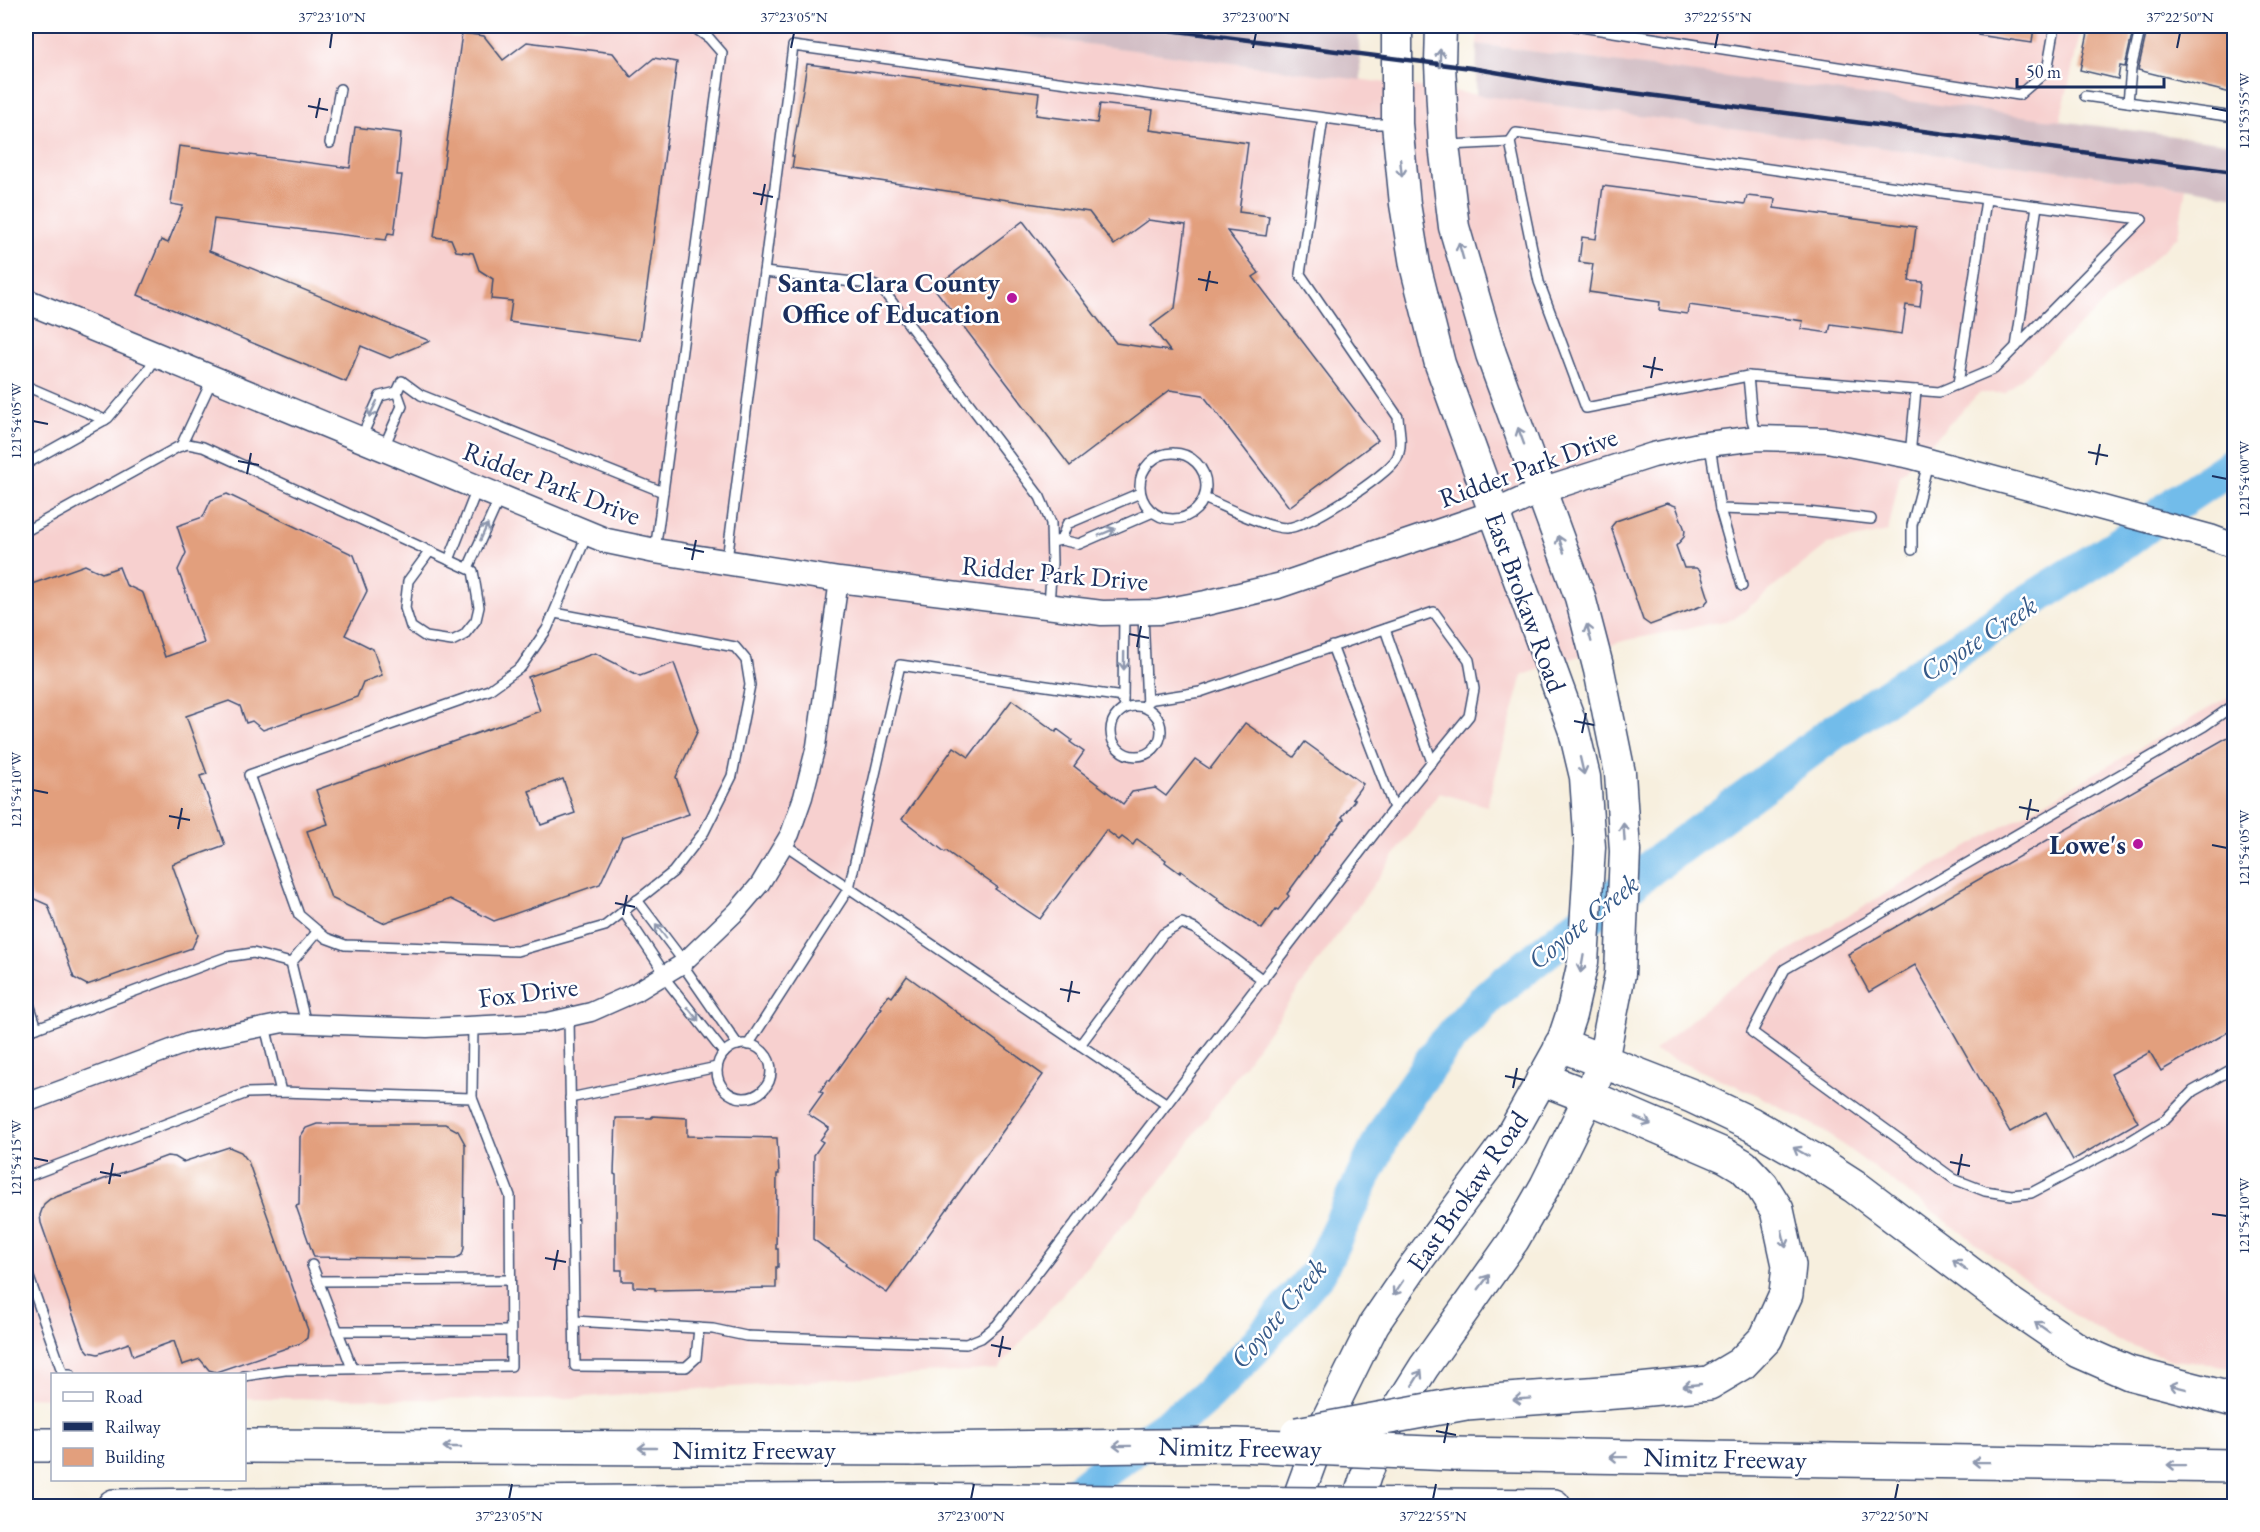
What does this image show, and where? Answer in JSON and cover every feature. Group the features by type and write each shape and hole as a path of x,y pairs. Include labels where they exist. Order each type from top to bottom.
{"highway":[{"path":"1566,1030 1603,1061 1692,1096 1751,1124 1812,1159 1854,1186 2006,1301 2079,1351 2129,1373 2235,1400"},
{"path":"1237,1444 1466,1403 1708,1383 1742,1364 1766,1338 1786,1294 1789,1265 1777,1210 1762,1186 1743,1166 1726,1156 1543,1079"},
{"name":"Nimitz Freeway","path":"246,1446 915,1449 1237,1444 1453,1454 2235,1466"},
{"path":"26,1445 51,1445"},
{"name":"Nimitz Freeway","path":"114,1506 892,1500 1554,1506"}],"main road":[{"name":"East Brokaw Road","path":"1294,1506 1326,1421 1374,1324 1511,1135 1543,1079 1566,1030 1583,962 1590,847 1585,777 1574,731 1440,364 1418,276 1405,204 1397,124 1397,26"},
{"name":"East Brokaw Road","path":"1356,1506 1366,1475 1390,1420 1424,1367 1514,1240 1545,1186 1589,1097 1603,1061 1620,974 1625,851 1620,773 1580,597 1491,354 1454,227 1444,145 1440,64 1441,26"}],"street":[{"name":"Ridder Park Drive","path":"26,301 607,541 655,551 839,580 1102,613 1134,613 1206,603 1278,586 1493,513 1541,491 1653,455 1710,443 1758,438 1827,440 1919,458 2210,537 2235,546"},
{"name":"Fox Drive","path":"26,1103 190,1042 283,1023 427,1028 548,1022 591,1012 636,992 683,963 724,924 760,884 784,844 803,797 816,746 839,580"}],"lane":[{"path":"655,551 722,53 709,38 692,26"},
{"path":"1575,26 2019,95 2047,71 2055,26"},
{"path":"2128,102 2131,69 2141,26"},
{"path":"726,562 794,46 1369,124 1397,124"},
{"path":"330,143 340,90"},
{"path":"2085,96 2235,117"},
{"path":"1204,498 1274,526 1299,526 1313,520 1388,470 1398,456 1401,439 1398,417 1300,274 1323,118"},
{"path":"1516,133 1986,200 2142,219 1994,369 1939,392 1748,376 1586,408 1539,282 1510,142 1516,133"},
{"path":"1444,145 1510,142"},
{"path":"1958,384 1986,200"},
{"path":"2016,346 2037,206"},
{"path":"764,272 871,284 882,289 1040,497 1056,541"},
{"path":"26,464 105,420 146,373 157,355"},
{"path":"1748,376 1752,420 1758,438"},
{"path":"181,446 213,378"},
{"path":"383,449 402,406 397,392 402,381 421,396 663,492"},
{"path":"26,386 105,420"},
{"path":"1912,550 1912,525 1919,458 1916,390"},
{"path":"360,439 380,396 397,392"},
{"path":"1710,443 1720,509 1742,586"},
{"path":"26,531 188,444 203,447 468,568 473,571 478,590 479,607 476,620 464,635 452,641 426,638 411,627 405,608 408,581 430,551"},
{"path":"1172,452 1185,454 1196,461 1205,479 1204,498 1197,509 1186,517 1173,520 1160,517 1152,512 1141,499 1139,486 1141,473 1148,462 1159,455 1172,452"},
{"path":"449,560 478,487"},
{"path":"1048,606 1056,541 1067,524 1140,493"},
{"path":"468,568 500,496"},
{"path":"1720,509 1807,512 1871,519"},
{"path":"1056,541 1079,544 1152,512"},
{"path":"555,613 735,647 746,660 750,685 732,776 704,832 673,872 604,926 517,951 345,945 326,938 299,915 249,775 489,690 521,668 555,613 587,534"},
{"path":"574,1321 699,1328 746,1336 966,1344 981,1338 997,1325 1394,808 1469,716 1474,689 1469,660 1434,612 1200,692 1147,704 1138,706 1123,709 1113,720 1112,736 1121,750 1129,755 1137,756 1154,748 1161,731 1159,722 1147,704 1134,613"},
{"path":"1123,709 1134,613"},
{"path":"1385,628 1432,762"},
{"path":"1332,646 1394,808"},
{"path":"748,1045 849,888 900,664 1123,697"},
{"path":"2235,705 2194,732 1785,969 1752,1032 1954,1179 1985,1191 2012,1195 2031,1193 2130,1141 2166,1119 2193,1091 2235,1068"},
{"path":"784,844 1167,1104"},
{"path":"637,900 738,1045"},
{"path":"623,912 664,975 724,1053"},
{"path":"1080,1045 1163,934 1182,923 1195,929 1263,980"},
{"path":"291,963 318,932"},
{"path":"26,1032 226,957 253,953 291,963"},
{"path":"291,963 306,1024"},
{"path":"26,995 37,1028"},
{"path":"569,1017 575,1366 686,1367 696,1358 699,1328"},
{"path":"265,1026 281,1092"},
{"path":"246,1376 285,1370 511,1366 510,1196 472,1098 473,1026"},
{"path":"738,1045 748,1045 762,1051 770,1063 770,1080 759,1094 742,1098 726,1091 720,1084 717,1067 724,1053 738,1045"},
{"path":"570,1098 717,1067"},
{"path":"26,1178 247,1093 472,1098"},
{"path":"312,1265 352,1368"},
{"path":"26,1269 63,1373"},
{"path":"318,1281 510,1280"},
{"path":"337,1331 510,1331"}],"shaded area":[{"path":"26,26 949,26 2186,187 2178,236 2005,393 1979,393 1900,475 1888,532 1828,544 1734,619 1623,641 1523,675 1487,806 1439,793 1161,1181 998,1369 540,1400 246,1398 246,1373 51,1373 51,1398 26,1397"},
{"path":"949,26 1358,26 1361,80"},
{"path":"1479,26 2082,26 2060,122 1477,44"},
{"path":"1477,44 2234,144 2234,196 2186,187 1476,95"},
{"path":"2234,694 2234,1367 2173,1360 2113,1339 2071,1313 1821,1129 1755,1094 1654,1051 1728,989 1838,921"}],"building":[{"path":"1979,26 2034,26 2032,43 1978,35"},
{"path":"2092,26 2134,26 2125,67 2120,66 2118,79 2080,70 2089,28 2091,29"},
{"path":"2148,26 2235,26 2235,94 2138,70"},
{"path":"462,33 484,36 503,60 527,42 613,53 631,77 654,58 677,62 640,340 509,322 512,301 491,299 493,279 479,270 473,253 456,251 451,239 434,237"},
{"name":"Santa Clara County Office of Education","path":"807,64 1039,93 1036,115 1097,123 1100,104 1153,110 1150,130 1248,143 1239,212 1269,216 1266,236 1227,231 1259,273 1253,277 1378,440 1289,507 1203,395 1170,390 1070,466 934,288 1023,221 1116,343 1170,351 1151,326 1175,308 1186,225 1148,220 1114,245 1089,212 792,168"},
{"path":"355,127 401,133 397,175 402,175 394,234 388,233 386,240 214,219 209,251 430,341 390,358 361,346 346,382 138,295 161,240 168,243 183,206 171,204 179,146 350,168"},
{"path":"1603,186 1745,204 1747,196 1775,199 1774,208 1916,227 1909,281 1923,282 1920,307 1906,305 1902,334 1831,324 1829,333 1801,329 1803,321 1689,305 1687,314 1659,310 1660,302 1589,292 1593,264 1579,262 1582,237 1596,239"},
{"path":"227,494 354,555 367,591 345,635 373,649 382,675 363,682 357,697 263,730 252,721 246,723 240,706 229,701 186,716 207,774 200,776 225,845 172,864 198,935 192,948 87,985 74,978 48,905 32,898 26,881 26,586 85,565 102,573 119,567 126,585 143,593 165,657 204,643 178,570 186,553 177,526 203,517 211,500"},
{"path":"1667,503 1676,506 1685,530 1684,537 1676,546 1684,568 1696,568 1700,571 1709,599 1704,605 1650,625 1643,620 1611,527 1616,521"},
{"path":"595,653 640,676 674,663 698,730 676,777 689,814 622,837 600,884 494,921 450,899 383,923 331,898 307,831 328,824 316,790 540,711 528,677","holes":["563,779 575,813 541,825 529,791"]},
{"path":"1012,700 1056,732 1057,729 1072,740 1070,742 1084,752 1074,766 1123,804 1132,792 1155,788 1166,796 1195,759 1210,769 1245,723 1294,757 1305,742 1363,784 1352,799 1355,800 1342,817 1344,819 1287,894 1289,896 1278,910 1276,909 1262,929 1217,900 1218,898 1181,871 1180,873 1137,839 1133,845 1122,837 1119,840 1106,830 1040,919 995,889 997,887 945,852 902,819 954,747 969,757"},
{"name":"Lowe's","path":"2235,733 2235,1028 2161,1071 2150,1052 2111,1074 2138,1122 2073,1160 2046,1112 2010,1132 1915,965 1869,992 1848,954"},
{"path":"907,976 1043,1075 887,1293 845,1265 846,1263 813,1239 814,1155 823,1142 820,1140 829,1128 808,1114 823,1093 820,1091 828,1080 830,1081 882,1008 880,1007 889,995 892,997"},
{"path":"652,1116 687,1118 687,1136 777,1138 779,1174 777,1174 776,1249 778,1249 778,1267 776,1267 776,1288 655,1290 655,1288 633,1287 633,1281 622,1281 622,1270 616,1270 616,1175 614,1174 616,1118 652,1118"},
{"path":"317,1124 445,1124 458,1131 465,1144 464,1248 462,1255 455,1259 314,1257 296,1206 299,1205 300,1137 306,1128"},
{"path":"229,1147 241,1152 248,1161 308,1330 307,1338 301,1343 216,1372 209,1370 200,1359 182,1365 174,1341 133,1356 129,1343 98,1354 89,1352 84,1346 41,1223 40,1215 44,1204 50,1199 167,1156 175,1157 183,1162"}],"waterway":[{"name":"Coyote Creek","path":"1061,1506 1111,1465 1192,1409 1209,1394 1253,1349 1319,1271 1382,1138 1400,1107 1441,1048 1489,996 1653,866 1834,732 2017,609 2130,538 2234,464"}],"railway":[{"path":"1137,26 1471,68 1565,84 2234,172"}],"place":[{"name":"Santa Clara County Office of Education","path":"1012,298"},
{"name":"Lowe's","path":"2138,844"}]}
